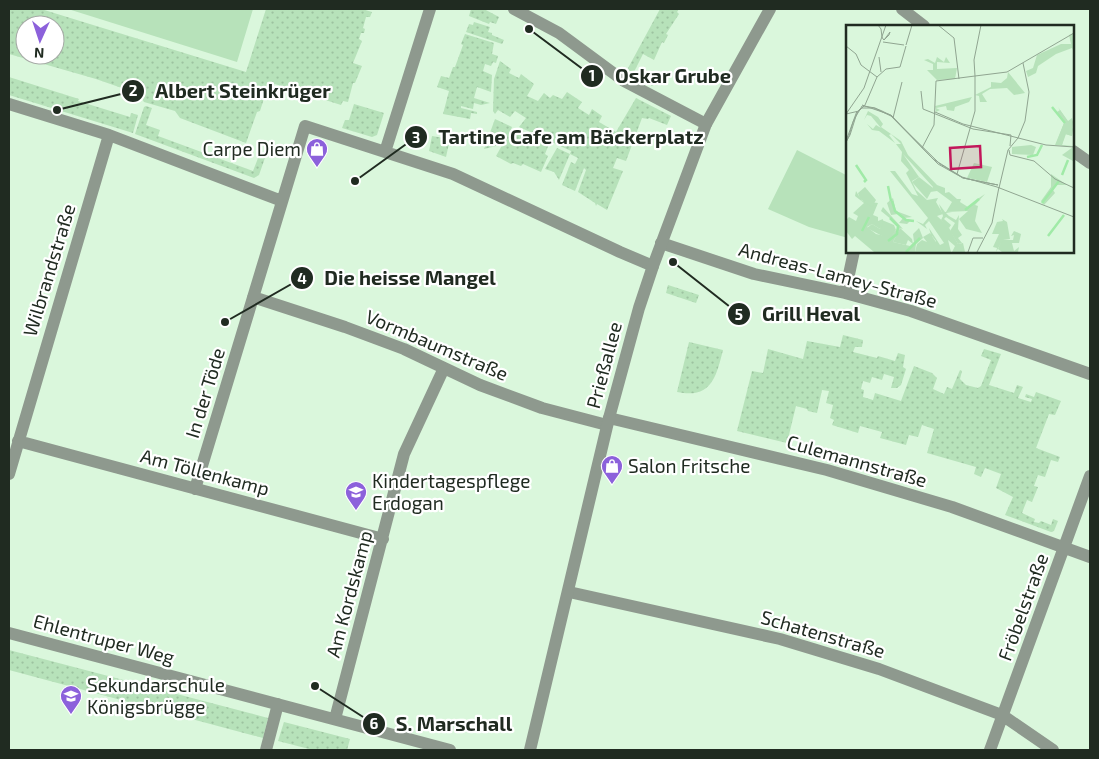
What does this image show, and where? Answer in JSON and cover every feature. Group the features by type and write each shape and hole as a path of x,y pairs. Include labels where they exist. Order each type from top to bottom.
{"street":[{"path":"430,9 385,152 453,174 653,266"},
{"path":"514,9 560,34 624,81 706,124"},
{"name":"Prießallee","path":"530,750 608,421 625,357 653,266 706,124 770,9"},
{"path":"902,9 923,25"},
{"path":"9,104 109,135 283,196"},
{"name":"In der Töde","path":"195,489 305,126 385,152"},
{"name":"Wilbrandstraße","path":"9,474 109,135"},
{"path":"1074,152 1090,163"},
{"name":"Andreas-Lamey-Straße","path":"662,243 754,274 845,293 912,311 1090,374"},
{"path":"845,293 854,252"},
{"name":"Vormbaumstraße","path":"253,298 344,327 404,349 480,385 542,408 608,421"},
{"name":"Am Kordskamp","path":"335,719 404,454 444,368"},
{"name":"Culemannstraße","path":"608,421 828,470 952,507 1090,557"},
{"name":"Am Töllenkamp","path":"18,441 383,538"},
{"name":"Fröbelstraße","path":"990,750 1090,476"},
{"name":"Schatenstraße","path":"568,592 780,639 879,669 1002,715 1053,750"},
{"name":"Ehlentruper Weg","path":"9,634 450,750"},
{"path":"266,750 278,704"}],"green space":[{"path":"9,9 41,9 61,15 15,15 15,56 9,54"},
{"path":"68,9 253,9 237,62"},
{"path":"266,9 362,9 372,12 370,17 366,17 363,28 365,29 364,33 361,33 359,39 362,41 353,63 362,66 355,83 353,83 348,102 343,101 341,105 275,84 267,89 246,143 180,118 175,111 144,102 139,94 47,65 65,65 65,16 246,72"},
{"path":"471,9 484,9 499,17 496,24 490,22 489,24 469,16"},
{"path":"660,9 679,9 677,12 679,14 666,34 668,35 664,43 662,42 654,60 643,54 634,72 652,86 627,70"},
{"path":"474,22 490,27 488,32 504,40 502,44 466,32 469,24 473,25"},
{"path":"465,34 494,43 492,54 498,56 496,63 493,62 491,66 485,64 483,71 492,75 491,92 477,87 474,98 490,103 481,105 474,103 473,109 461,106 461,108 477,112 477,114 471,113 470,119 443,114 449,91 437,87 441,76 449,78 453,67 455,67"},
{"path":"500,61 511,69 509,73 519,78 521,74 534,84 527,96 538,101 544,93 550,98 553,95 562,99 567,92 582,102 578,108 589,115 592,109 602,116 599,122 616,132 636,98 671,116 667,125 649,118 642,118 626,161 617,158 613,168 623,171 607,210 597,204 596,206 595,203 578,192 586,170 584,168 575,191 562,185 571,162 575,164 578,158 570,154 571,151 545,139 548,133 541,129 537,135 519,127 526,118 515,111 510,117 498,110 495,114 493,111 494,79"},
{"path":"9,77 130,117 131,113 138,115 133,133 9,95"},
{"path":"354,104 384,113 377,135 372,137 342,128 345,120 349,120"},
{"path":"146,106 152,108 146,125 160,130 158,136 253,171 260,153 266,155 259,175 254,178 135,134"},
{"path":"495,119 512,127 510,132 517,135 519,130 549,144 545,154 548,156 541,172 523,164 521,166 511,164 496,156 505,140 501,137 496,146 484,149"},
{"path":"432,136 450,139 446,157 429,151"},
{"path":"557,148 570,154 559,180 554,172 545,169"},
{"path":"797,150 846,175 846,237 809,227 768,209"},
{"path":"668,285 699,295 696,303 666,293"},
{"path":"843,335 863,340 862,347 855,347 853,352 895,361 898,353 905,355 903,367 906,369 901,385 897,388 891,388 894,377 884,374 882,380 872,377 870,383 863,381 861,389 864,390 863,397 873,400 875,393 901,401 914,366 932,373 937,378 933,389 944,394 947,387 952,389 960,370 962,371 960,379 966,385 978,388 981,386 991,360 981,356 984,349 1001,354 989,385 1014,393 1017,385 1023,387 1018,398 1031,402 1032,399 1025,397 1026,394 1034,397 1036,392 1061,401 1055,415 1049,414 1036,448 1060,457 1058,462 1051,460 1045,477 1038,475 1034,486 1038,487 1032,502 1027,500 1022,513 1035,519 1034,522 1039,523 1041,521 1051,525 1053,519 1058,521 1054,531 1051,532 1005,515 1013,497 996,488 1001,474 985,468 981,477 974,474 976,467 927,453 934,429 922,425 918,437 909,435 906,445 880,438 882,432 860,426 858,433 832,425 834,420 830,418 833,405 826,403 829,391 822,390 817,413 796,406 787,443 737,431 752,371 763,373 768,349 803,359 807,341 840,347"},
{"path":"689,342 723,350 718,369 705,389 698,392 677,392"},
{"path":"9,650 268,718 263,738 9,670"},
{"path":"284,722 350,739 347,750 313,750 278,741"}],"place":[{"name":"Oskar Grube","path":"529,29"},
{"name":"Albert Steinkrüger","path":"57,110"},
{"name":"Carpe Diem","path":"317,168"},
{"name":"Tartine Cafe am Bäckerplatz","path":"355,181"},
{"name":"Grill Heval","path":"673,262"},
{"name":"Die heisse Mangel","path":"225,322"},
{"name":"Salon Fritsche","path":"612,485"},
{"name":"Kindertagespflege Erdogan","path":"356,511"},
{"name":"S. Marschall","path":"315,686"},
{"name":"Sekundarschule Königsbrügge","path":"71,715"}]}
